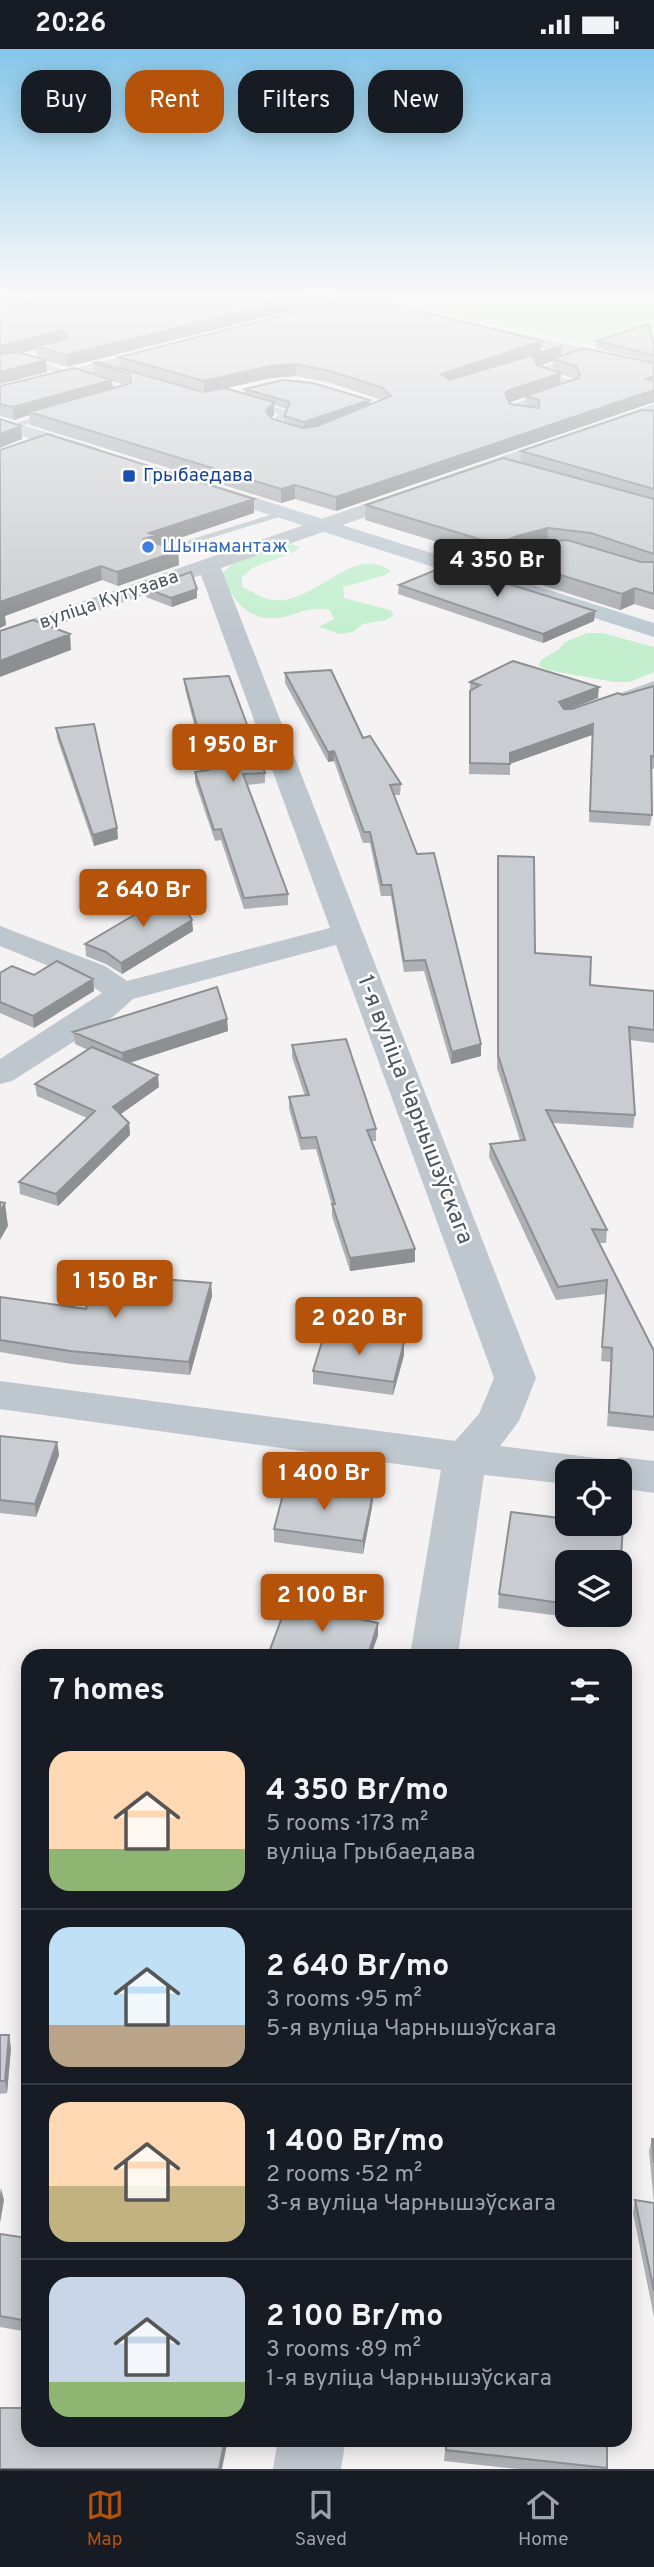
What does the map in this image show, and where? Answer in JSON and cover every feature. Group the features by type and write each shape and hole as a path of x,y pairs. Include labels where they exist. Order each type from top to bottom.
{"street":[{"name":"вуліца Кутузава","path":"0,638 645,418 654,409"},
{"path":"5,424 114,459"},
{"path":"24,447 48,438"},
{"path":"188,482 654,630"},
{"name":"1-я вуліца Чарнышэўскага","path":"209,566 515,1378 498,1421 465,1458"},
{"path":"0,1075 103,1009 122,992 346,933"},
{"path":"0,935 94,973 122,992"},
{"path":"0,1395 465,1458 555,1467"},
{"path":"436,1649 465,1458"},
{"path":"632,1474 654,1477"},
{"path":"307,2469 311,2447"}],"lane":[{"path":"259,406 285,413 274,424 275,428 304,436"},
{"path":"516,406 510,408 513,412 533,417"},
{"path":"5,424 63,412"},
{"path":"168,548 287,513"},
{"path":"475,573 536,550"},
{"path":"592,706 654,685"}],"green space":[{"path":"288,544 300,546 296,551 252,568 242,577 242,587 267,599 284,600 301,595 361,564 376,564 391,571 343,587 344,598 390,610 394,615 386,620 363,624 353,632 340,634 319,627 334,619 330,610 315,609 277,618 256,616 248,611 240,605 221,576 242,559"},
{"path":"587,633 602,633 654,647 654,672 630,682 615,682 547,670 539,666 541,660 558,650 565,642"}],"building":[{"path":"50,406 271,406 266,411 272,419 303,428 317,426 366,406 607,406 336,497 295,485 281,489 29,412"},
{"path":"288,406 352,406 304,422 284,416"},
{"path":"642,410 654,411 654,489 521,451"},
{"path":"0,419 21,426 0,434"},
{"path":"47,434 254,499 149,533 155,535 144,539 178,551 117,572 101,566 0,602 0,450"},
{"path":"503,458 654,499 654,554 591,533 548,528 517,536 481,551 474,549 489,542 366,505"},
{"path":"567,540 641,562 654,562 654,594 635,588 622,594 499,556 541,542"},
{"path":"448,565 595,611 543,634 399,585"},
{"path":"191,572 197,589 171,598 145,588"},
{"path":"33,620 70,634 0,661 0,631"},
{"path":"513,661 599,687 559,702 564,709 572,709 618,693 623,695 654,686 652,815 590,811 593,724 510,753 510,764 470,763 470,691 480,685 470,682"},
{"path":"331,670 363,738 370,736 401,784 390,785 417,854 434,853 481,1044 452,1052 425,960 404,961 391,885 382,885 370,832 364,832 334,751 328,752 285,673"},
{"path":"229,676 265,773 243,774 288,894 244,898 221,829 214,830 195,772 209,770 184,679"},
{"path":"94,724 117,828 93,835 56,728"},
{"path":"498,856 534,857 535,953 591,957 590,985 654,991 654,1030 629,1027 635,1115 546,1110 607,1230 592,1229 654,1351 654,1417 609,1412 612,1348 602,1347 607,1280 558,1287 490,1144 525,1140 498,1055"},
{"path":"175,891 192,920 121,963 106,952 85,944"},
{"path":"57,961 93,979 33,1016 0,1002 0,973 12,966 34,975"},
{"path":"217,987 227,1019 122,1053 73,1032"},
{"path":"346,1039 376,1129 367,1130 415,1249 350,1258 332,1204 335,1204 316,1137 301,1138 289,1097 309,1095 292,1045"},
{"path":"92,1047 158,1075 113,1107 129,1123 56,1194 19,1182 95,1111 35,1084"},
{"path":"111,1275 211,1283 189,1362 70,1351 0,1340 0,1297 86,1309 89,1299 103,1300"},
{"path":"325,1332 404,1342 394,1382 313,1371"},
{"path":"0,1436 57,1442 35,1504 0,1500"},
{"path":"286,1483 373,1494 363,1541 274,1529"},
{"path":"511,1512 555,1518 555,1536 622,1536 621,1550 555,1550 555,1602 499,1594"},
{"path":"287,1604 378,1623 370,1649 270,1649"},
{"path":"0,2035 9,2035 5,2081 0,2081"},
{"path":"635,2200 654,2203 654,2291"},
{"path":"0,2234 21,2237 21,2320 0,2316"},
{"path":"0,2408 21,2408 21,2447 223,2447 219,2469 0,2469"},
{"path":"446,2447 607,2447 607,2468 446,2450"}],"place":[{"name":"Грыбаедава","path":"129,476"},
{"name":"Шынамантаж","path":"148,547"}]}
